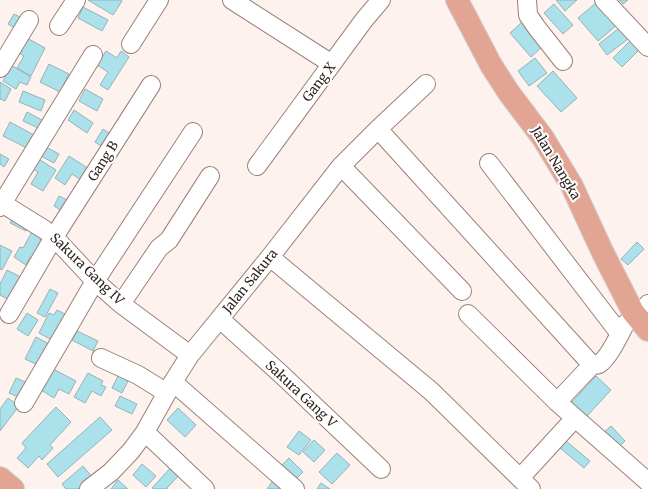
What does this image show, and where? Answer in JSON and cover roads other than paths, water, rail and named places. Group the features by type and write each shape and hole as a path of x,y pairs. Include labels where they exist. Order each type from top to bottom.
{"main road":[{"name":"Jalan Nangka","path":"457,0 491,65 509,93 543,138 572,186 603,253 641,316"},
{"path":"0,478 13,489"}],"street":[{"path":"59,26 76,0"},
{"path":"131,44 159,0"},
{"path":"232,0 332,64"},
{"name":"Gang X","path":"257,166 364,20 382,0"},
{"path":"527,0 528,15 563,61"},
{"path":"604,0 648,47"},
{"path":"0,68 29,20"},
{"path":"1,204 93,55"},
{"name":"Jalan Sakura","path":"89,489 111,472 131,451 145,432 190,355 270,257 341,166 426,84"},
{"name":"Gang B","path":"9,314 54,237 151,85"},
{"path":"378,129 592,365"},
{"path":"24,403 95,281 193,132"},
{"path":"489,163 620,334"},
{"path":"341,166 462,290"},
{"path":"121,304 159,248 169,240 210,176"},
{"name":"Sakura Gang IV","path":"1,204 46,230 95,281 121,304 190,355"},
{"path":"270,257 431,391 526,483 575,418"},
{"path":"468,314 557,402 648,482"},
{"path":"557,402 592,365 599,364 607,356 620,334 641,316"},
{"name":"Sakura Gang V","path":"220,319 381,469"},
{"path":"100,358 170,388 294,489"},
{"path":"145,432 205,489"}]}
